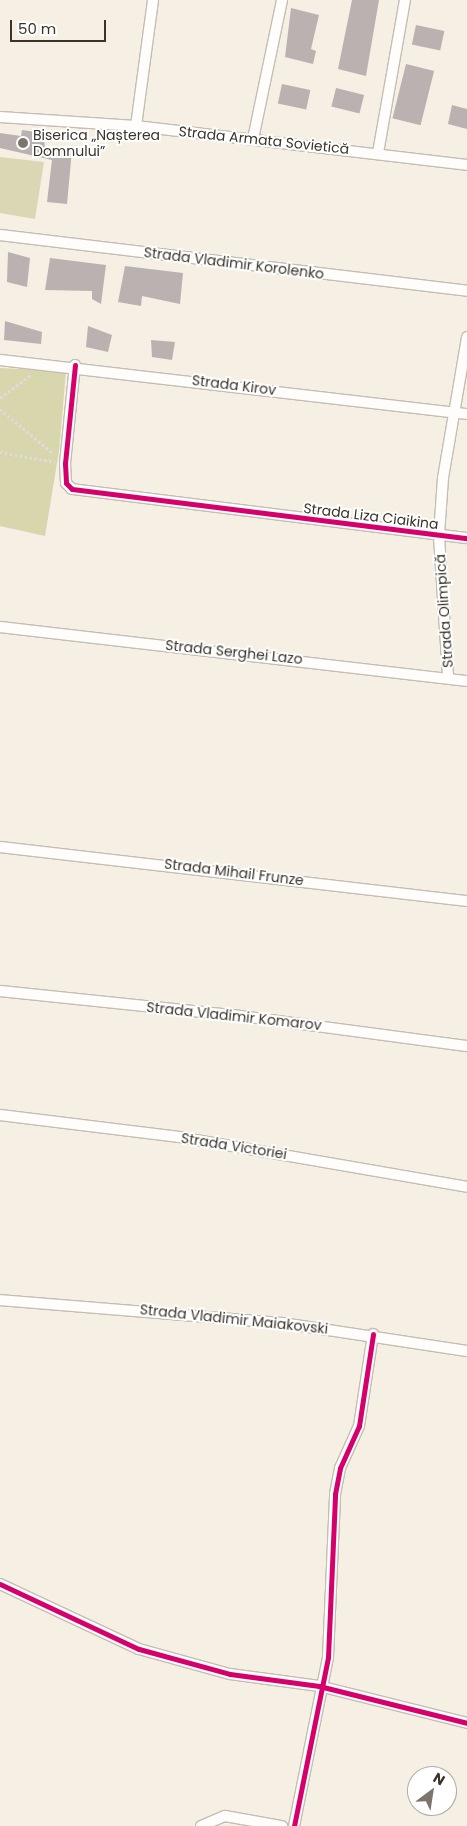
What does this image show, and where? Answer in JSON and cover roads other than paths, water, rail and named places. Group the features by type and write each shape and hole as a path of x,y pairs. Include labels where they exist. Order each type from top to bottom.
{"street":[{"path":"136,126 153,0"},
{"path":"253,139 282,0"},
{"path":"378,153 405,0"},
{"name":"Strada Armata Sovietică","path":"0,116 136,126 378,153 467,165"},
{"name":"Strada Vladimir Korolenko","path":"0,235 467,291"},
{"name":"Strada Olimpică","path":"448,676 439,535 454,412 467,338"},
{"name":"Strada Kirov","path":"0,360 75,365 467,414"},
{"name":"Strada Liza Ciaikina","path":"75,365 65,464 66,483 85,493 467,538"},
{"name":"Strada Serghei Lazo","path":"0,627 448,676 467,681"},
{"name":"Strada Mihail Frunze","path":"0,847 467,901"},
{"name":"Strada Vladimir Komarov","path":"0,990 234,1014 467,1046"},
{"name":"Strada Victoriei","path":"0,1115 179,1137 467,1187"},
{"name":"Strada Vladimir Maiakovski","path":"0,1300 373,1334 467,1351"},
{"path":"294,1826 319,1686 328,1657 334,1591 335,1494 340,1468 359,1426 373,1334"},
{"path":"0,1584 139,1649 230,1674 319,1686 467,1723"},
{"path":"201,1826 225,1816 282,1826"}],"place":[{"name":"Biserica „Nașterea Domnului”","path":"23,143"}]}
